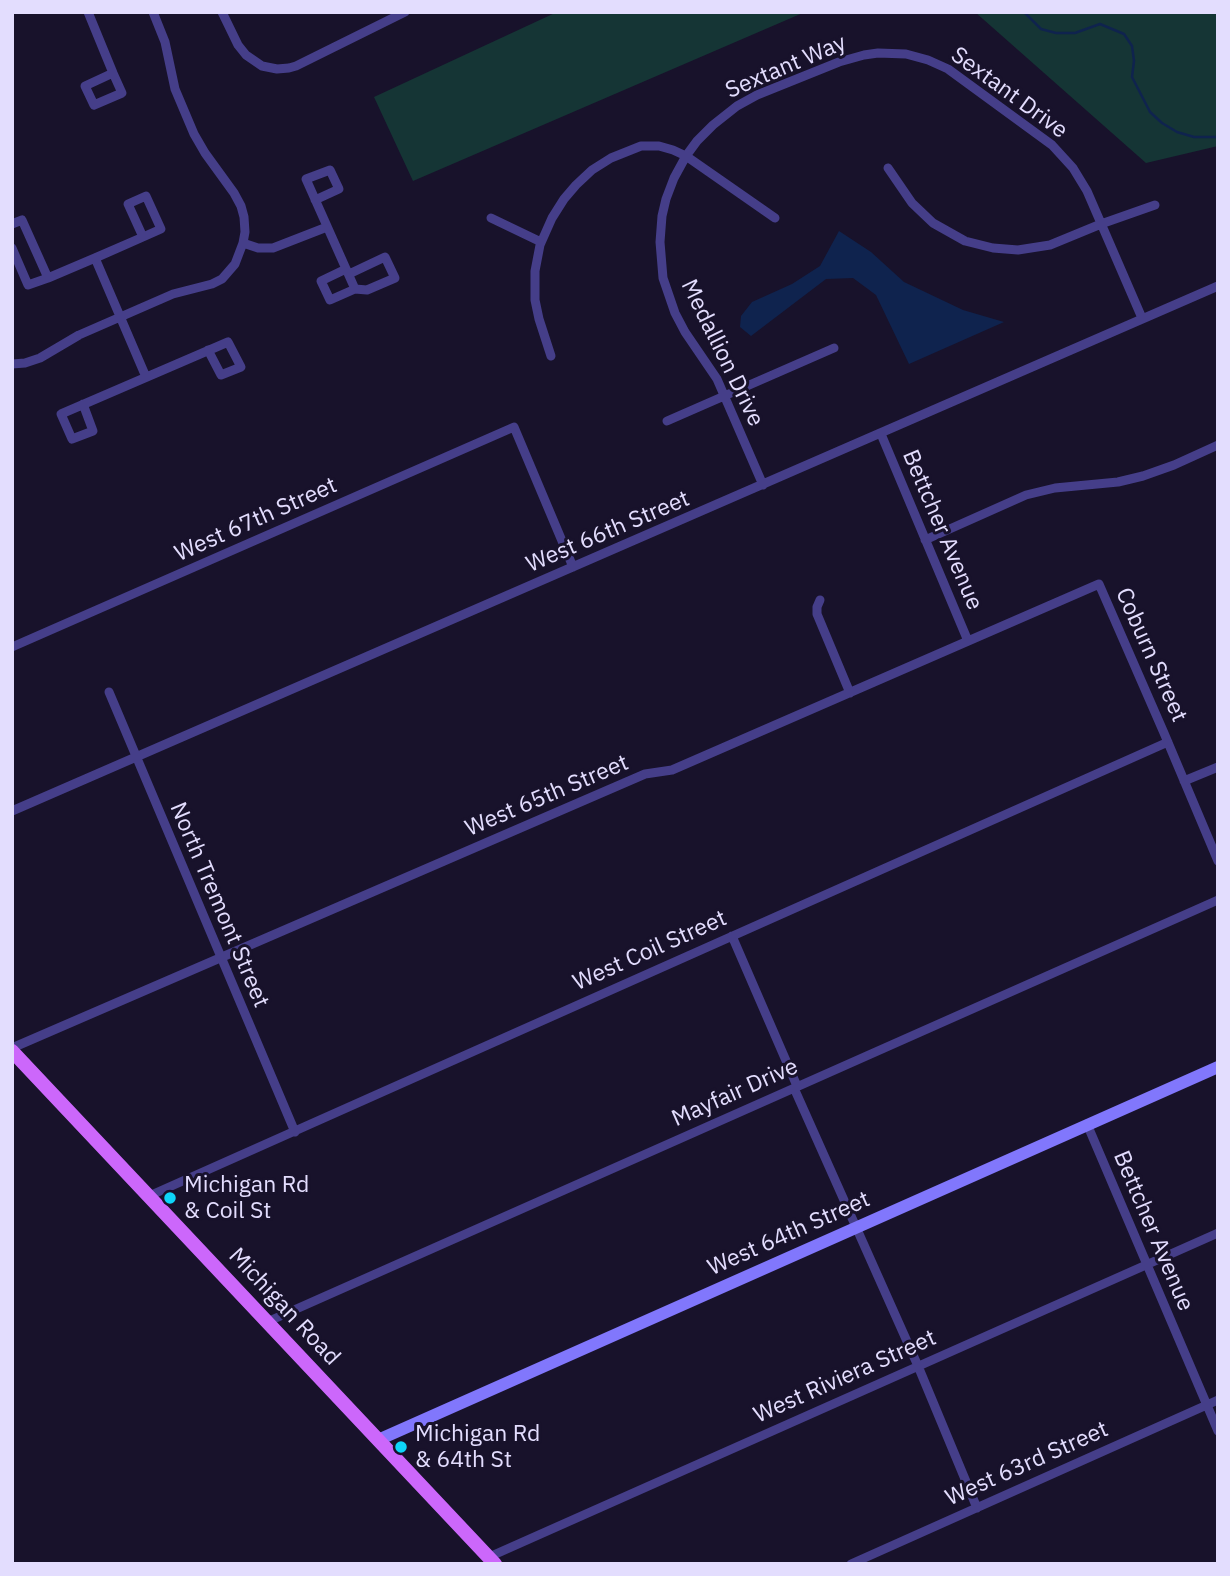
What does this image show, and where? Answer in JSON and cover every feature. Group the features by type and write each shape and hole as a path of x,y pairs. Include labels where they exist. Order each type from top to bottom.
{"main road":[{"name":"Michigan Road","path":"12,1050 492,1561"}],"street":[{"path":"88,12 113,74"},
{"path":"12,364 40,358 79,335 173,294 206,287 222,279 236,264 243,243 245,224 239,202 194,134 175,89 164,42 153,12"},
{"path":"222,12 246,55 262,66 277,69 296,66 405,12"},
{"name":"Sextant Way","path":"686,156 713,125 747,101 839,62 878,53"},
{"name":"Sextant Drive","path":"878,53 906,54 938,64 955,73 1045,139 1063,156 1077,174 1142,318"},
{"path":"551,356 536,300 536,271 541,242 551,218 571,190 592,170 611,158 635,148 667,148 686,156 775,218"},
{"name":"Medallion Drive","path":"686,156 674,178 664,209 660,242 669,299 678,320 715,375 764,485"},
{"path":"888,168 912,203 928,218 951,234 975,244 1003,250 1057,243 1155,205"},
{"path":"315,200 339,189 330,170 306,179 315,200 327,227 355,289"},
{"path":"12,248 29,285 48,278 96,258 161,229 146,196 128,204 143,237"},
{"path":"492,218 541,242"},
{"path":"12,224 22,220 48,278"},
{"path":"243,243 258,248 272,248 327,227"},
{"path":"385,257 395,278 367,290 355,289 330,300 321,281 385,257"},
{"path":"96,258 146,377"},
{"name":"West 66th Street","path":"12,811 1218,286"},
{"path":"667,421 834,348"},
{"path":"83,404 208,350"},
{"name":"West 67th Street","path":"12,647 514,427 573,567"},
{"name":"Bettcher Avenue","path":"881,434 968,641"},
{"path":"925,540 1026,495 1055,488 1118,482 1143,476 1218,445"},
{"name":"West 65th Street","path":"12,1050 645,774 672,770 1099,584"},
{"name":"Coburn Street","path":"1099,584 1218,861"},
{"path":"820,600 817,614 850,693"},
{"name":"North Tremont Street","path":"109,692 295,1132"},
{"name":"West Coil Street","path":"149,1196 1168,742"},
{"path":"1184,782 1218,767"},
{"name":"Mayfair Drive","path":"267,1322 1218,900"},
{"path":"732,936 977,1508"},
{"name":"West 64th Street","path":"378,1440 1218,1067"},
{"name":"Bettcher Avenue","path":"1087,1124 1218,1431"},
{"name":"West Riviera Street","path":"492,1561 918,1366 1218,1233"},
{"name":"West 63rd Street","path":"851,1564 1218,1400"}],"green space":[{"path":"557,12 805,12 413,181 374,97"},
{"path":"975,12 1218,12 1218,146 1146,163"}],"water":[{"path":"839,231 871,252 904,282 963,310 1004,322 909,364 876,295 853,278 826,279 751,336 740,327 741,316 752,302 792,284 820,266"}],"waterway":[{"path":"1024,12 1041,29 1056,33 1075,33 1100,24 1124,34 1132,46 1132,77 1150,112 1177,132 1194,137 1218,137"}],"place":[{"name":"Michigan Rd & Coil St","path":"170,1198"},
{"name":"Michigan Rd & 64th St","path":"401,1447"}]}
